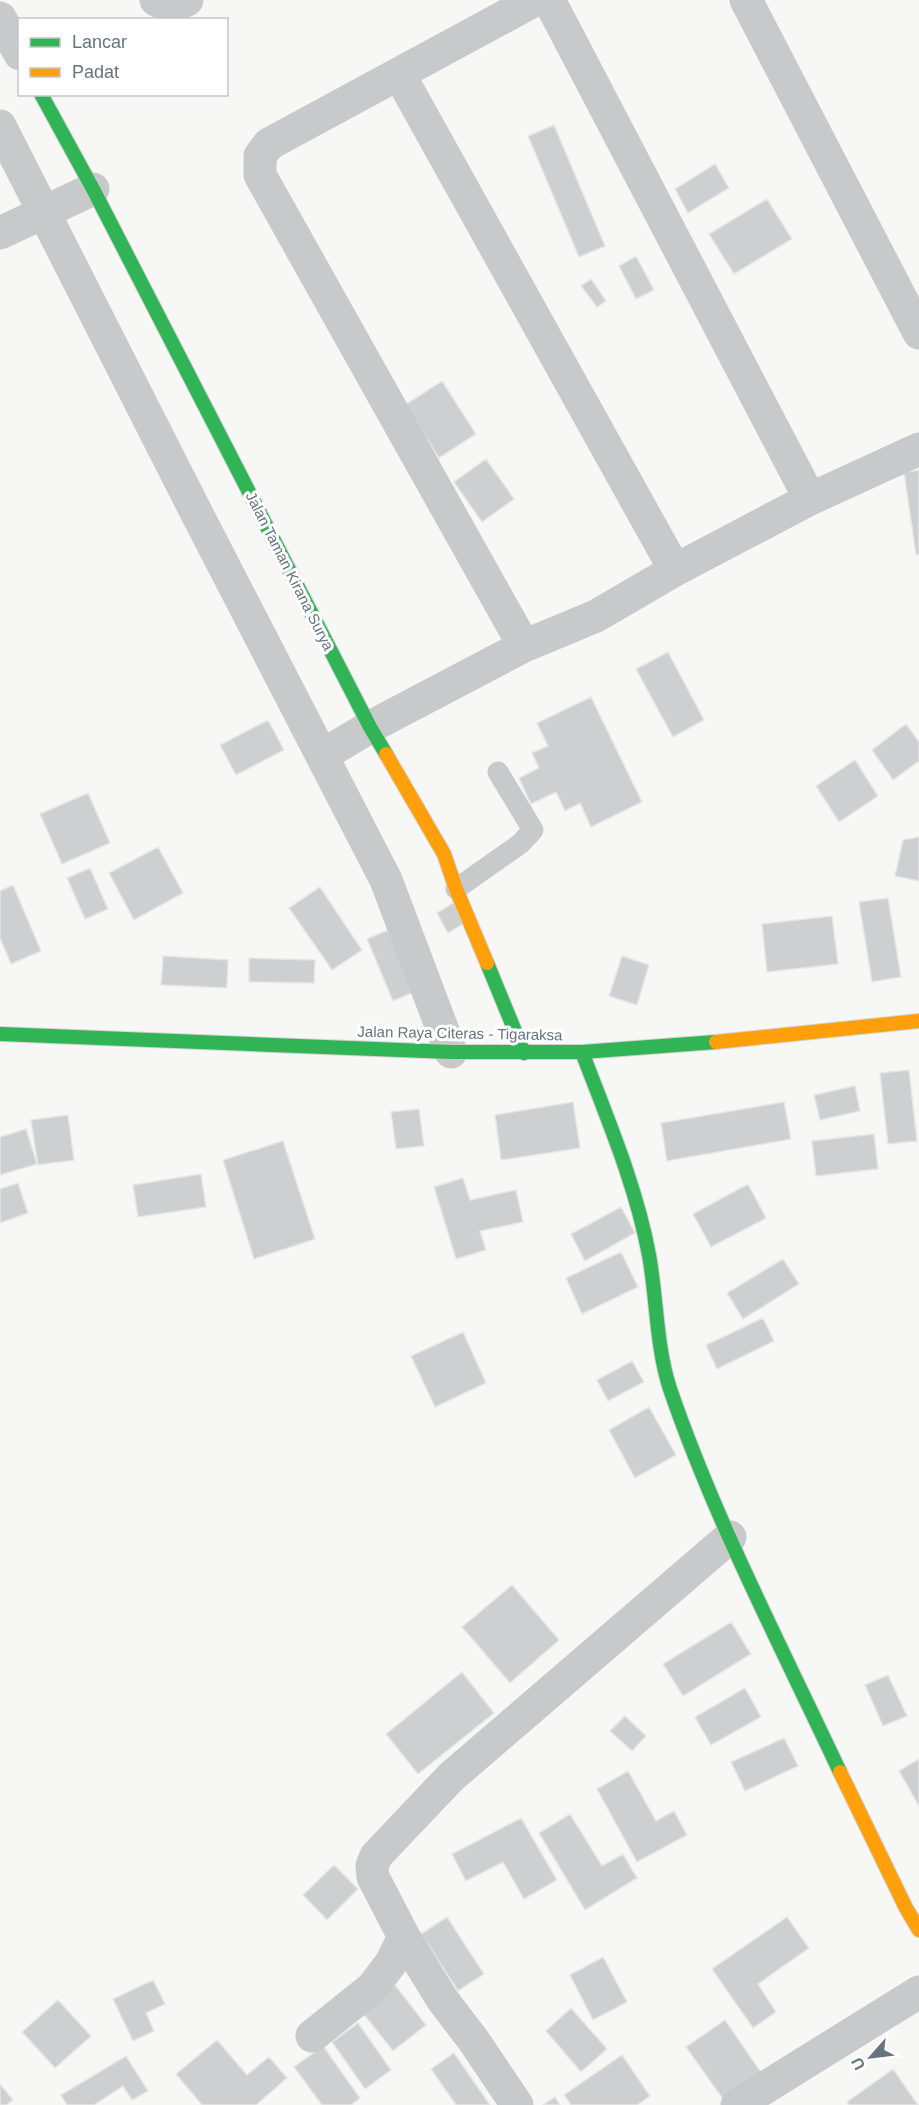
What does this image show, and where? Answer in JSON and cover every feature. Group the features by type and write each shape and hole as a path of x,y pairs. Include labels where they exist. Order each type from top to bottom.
{"street":[{"path":"156,0 163,4 176,6 187,0"},
{"path":"524,646 260,175 260,156 268,144 535,0"},
{"path":"549,0 810,499"},
{"path":"746,0 919,333"},
{"path":"0,18 18,50"},
{"path":"399,74 675,570"},
{"name":"Jalan Taman Kirana Surya","path":"42,96 93,189 370,727 444,854 456,889 524,1053"},
{"path":"0,126 43,214 386,880 451,1052"},
{"path":"0,233 93,189"},
{"path":"323,755 370,727 524,646 596,616 675,570 810,499 919,448"},
{"name":"Jalan Raya Citeras - Tigaraksa","path":"0,1034 524,1053 582,1052 752,1039 919,1021"},
{"path":"582,1052 629,1178 640,1216 649,1254 662,1358 670,1388 704,1478 871,1837 919,1930"},
{"path":"517,2105 474,2041 442,1999 404,1936 373,1877 372,1866 376,1856 451,1777 730,1537"},
{"path":"312,2036 372,1988 391,1963 404,1936"},
{"path":"737,2105 919,1992"}],"lane":[{"path":"456,889 520,844 533,830 498,772"}],"building":[{"path":"554,125 605,246 579,257 528,136"},
{"path":"715,164 729,188 688,213 675,189"},
{"path":"767,199 792,239 734,274 709,234"},
{"path":"636,256 654,290 636,299 619,266"},
{"path":"591,279 606,301 597,307 581,286"},
{"path":"442,381 476,434 439,458 405,405"},
{"path":"486,459 514,499 482,522 454,482"},
{"path":"919,470 919,554 916,555 904,472"},
{"path":"668,652 704,720 673,737 636,669"},
{"path":"591,697 642,802 591,827 580,803 565,811 556,792 531,804 519,778 539,768 532,753 548,746 537,723"},
{"path":"268,720 284,750 236,775 220,745"},
{"path":"906,724 919,742 919,761 893,780 872,750"},
{"path":"855,760 878,796 839,822 816,786"},
{"path":"88,793 110,843 62,864 40,814"},
{"path":"919,837 919,881 895,876 903,840"},
{"path":"158,847 183,893 134,920 109,873"},
{"path":"90,868 108,909 85,919 67,878"},
{"path":"13,885 41,951 11,964 0,938 0,891"},
{"path":"320,887 362,950 332,970 289,908"},
{"path":"888,898 901,977 872,982 859,902"},
{"path":"456,901 468,921 448,933 437,913"},
{"path":"832,916 838,964 767,972 762,924"},
{"path":"388,930 414,992 393,1001 367,939"},
{"path":"163,956 228,960 227,988 161,985"},
{"path":"622,956 649,965 637,1005 609,996"},
{"path":"249,958 315,960 314,983 249,982"},
{"path":"909,1070 917,1141 888,1144 880,1073"},
{"path":"855,1086 860,1111 820,1120 814,1095"},
{"path":"573,1102 580,1148 501,1160 495,1115"},
{"path":"784,1102 791,1139 667,1161 661,1123"},
{"path":"419,1109 424,1146 396,1149 391,1112"},
{"path":"68,1115 74,1160 38,1165 31,1120"},
{"path":"26,1129 37,1164 0,1175 0,1137"},
{"path":"874,1134 878,1169 816,1176 812,1141"},
{"path":"283,1141 315,1239 254,1259 223,1160"},
{"path":"201,1174 206,1207 138,1217 133,1185"},
{"path":"463,1178 470,1200 516,1190 523,1222 480,1231 486,1250 456,1259 434,1187"},
{"path":"18,1183 28,1213 0,1223 0,1189"},
{"path":"748,1184 766,1218 711,1247 693,1214"},
{"path":"621,1207 635,1233 585,1261 571,1234"},
{"path":"621,1252 638,1287 582,1314 566,1278"},
{"path":"783,1259 799,1284 743,1319 727,1293"},
{"path":"763,1318 774,1341 717,1369 706,1345"},
{"path":"463,1332 486,1383 435,1407 411,1356"},
{"path":"632,1361 644,1382 608,1401 597,1380"},
{"path":"649,1407 676,1455 635,1478 609,1430"},
{"path":"512,1585 559,1640 510,1683 462,1627"},
{"path":"731,1622 751,1654 683,1696 663,1664"},
{"path":"462,1672 494,1713 418,1774 386,1734"},
{"path":"888,1675 907,1716 883,1726 865,1685"},
{"path":"745,1688 761,1717 711,1745 695,1717"},
{"path":"625,1716 646,1736 632,1751 610,1731"},
{"path":"784,1738 798,1766 745,1791 731,1762"},
{"path":"919,1759 919,1806 899,1771"},
{"path":"628,1771 656,1821 674,1811 687,1835 637,1862 597,1789"},
{"path":"570,1814 602,1866 623,1854 637,1878 585,1910 539,1833"},
{"path":"521,1818 557,1880 524,1899 503,1862 466,1881 452,1854"},
{"path":"334,1865 358,1889 327,1920 303,1895"},
{"path":"447,1917 484,1974 458,1991 421,1934"},
{"path":"787,1917 809,1948 758,1984 776,2012 753,2028 712,1969"},
{"path":"603,1957 627,2002 593,2020 570,1975"},
{"path":"153,1980 165,2004 146,2013 154,2031 133,2041 113,1999"},
{"path":"395,1985 426,2025 393,2051 362,2012"},
{"path":"58,2000 91,2036 55,2068 22,2032"},
{"path":"571,2008 607,2049 581,2072 546,2031"},
{"path":"725,2020 763,2075 725,2102 686,2047"},
{"path":"358,2023 391,2070 365,2089 332,2042"},
{"path":"217,2040 247,2075 269,2057 287,2078 256,2105 202,2105 176,2074"},
{"path":"323,2046 360,2098 351,2105 322,2105 294,2067"},
{"path":"454,2053 490,2105 456,2105 431,2069"},
{"path":"622,2055 650,2096 637,2105 571,2105 564,2095"},
{"path":"126,2056 148,2091 132,2100 123,2086 94,2105 67,2105 61,2095"},
{"path":"893,2069 918,2105 849,2105 847,2102"},
{"path":"0,2084 13,2100 6,2105 0,2105"},
{"path":"555,2097 560,2105 543,2105"}],"traffic: fast":[{"path":"42,96 93,189 386,754"},
{"path":"487,963 524,1053"},
{"path":"0,1034 451,1052 582,1052 716,1042"},
{"path":"582,1052 637,1203 649,1255 659,1339 670,1389 728,1535 840,1772"}],"traffic: slow":[{"path":"386,754 444,854 487,963"},
{"path":"716,1042 919,1021"},
{"path":"840,1772 919,1930"}]}
